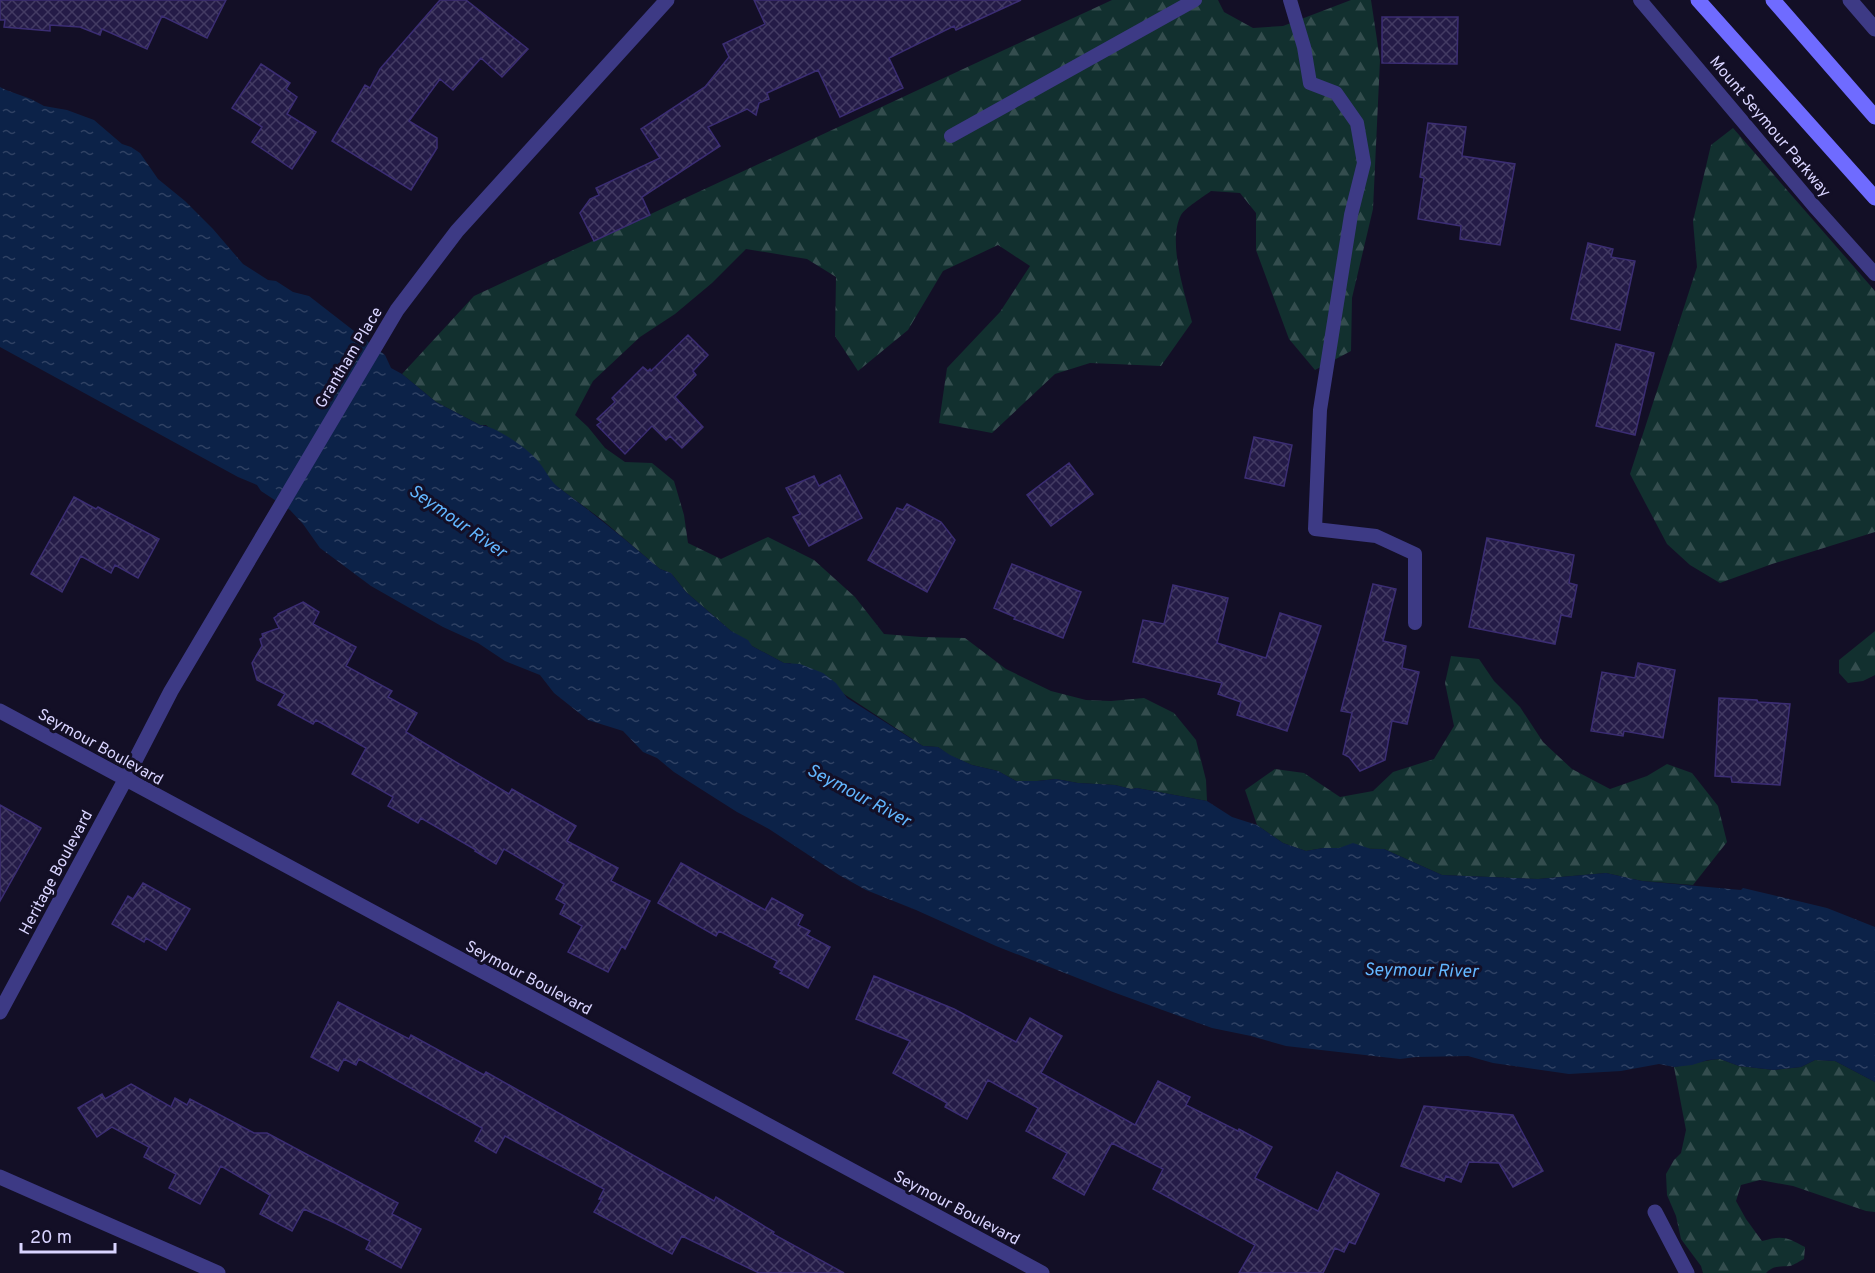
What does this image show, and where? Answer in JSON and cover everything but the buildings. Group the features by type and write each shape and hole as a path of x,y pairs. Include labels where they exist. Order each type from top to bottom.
{"main road":[{"name":"Mount Seymour Parkway","path":"1698,0 1875,198"},
{"path":"1773,0 1875,117"}],"street":[{"name":"Grantham Place","path":"125,780 171,691 397,310 457,231 668,0"},
{"path":"1850,0 1875,29"},
{"name":"Seymour Boulevard","path":"0,711 1042,1273"},
{"name":"Heritage Boulevard","path":"0,1012 125,780"},
{"path":"0,1177 218,1273"},
{"path":"1655,1212 1687,1273"}],"lane":[{"path":"951,136 1195,0"},
{"path":"1290,0 1304,47 1310,83 1336,93 1357,123 1364,163 1351,214 1320,410 1315,529 1376,536 1415,554 1415,623"},
{"name":"Mount Seymour Parkway","path":"1640,0 1814,206 1875,274"}],"green space":[{"path":"1112,0 1218,0 1224,12 1253,28 1283,26 1351,0 1371,0 1380,60 1373,209 1352,298 1351,351 1315,370 1289,339 1256,250 1256,213 1240,193 1211,191 1183,212 1177,226 1176,253 1192,322 1161,366 1090,363 1055,374 992,433 939,423 947,368 1000,312 1030,266 998,245 943,271 908,330 858,371 835,336 836,277 807,259 746,249 712,283 675,314 640,337 593,381 575,415 605,448 625,462 652,463 674,481 684,515 688,543 721,559 768,537 814,560 855,597 884,634 965,638 1006,669 1051,691 1086,700 1111,701 1144,698 1174,713 1196,740 1206,780 1207,801 1115,785 1056,779 1016,781 998,771 972,765 949,755 938,747 923,746 844,694 790,663 784,663 752,646 686,592 671,573 660,569 601,519 555,485 486,425 480,425 436,402 402,374 474,296"},
{"path":"1733,128 1875,291 1875,532 1720,583 1690,565 1667,544 1630,474 1697,267 1693,221 1711,145"},
{"path":"1875,631 1875,675 1863,681 1848,683 1839,673 1839,660"},
{"path":"1451,656 1479,659 1494,681 1520,707 1543,742 1572,769 1610,789 1647,776 1667,764 1692,773 1718,806 1727,842 1693,885 1642,881 1606,873 1538,879 1442,875 1384,849 1323,848 1306,851 1283,843 1257,825 1245,790 1275,769 1304,773 1340,797 1373,791 1393,772 1434,759 1454,726 1445,683"},
{"path":"1720,1059 1739,1066 1774,1070 1801,1067 1815,1060 1835,1061 1875,1082 1875,1212 1793,1186 1760,1180 1741,1185 1736,1201 1762,1241 1784,1238 1805,1247 1804,1259 1790,1266 1774,1268 1766,1273 1703,1273 1701,1266 1681,1239 1676,1216 1667,1195 1666,1174 1681,1153 1686,1130 1674,1067"}],"water":[{"name":"Seymour River","path":"0,87 44,106 67,110 94,120 122,144 140,153 158,179 185,201 213,229 243,264 268,280 276,281 293,292 309,296 385,355 391,368 402,374 436,402 480,425 494,429 519,445 538,461 552,482 660,569 671,573 686,592 731,631 748,640 752,646 784,663 800,664 823,673 836,683 847,698 923,746 938,747 972,765 998,771 1016,781 1056,779 1115,785 1207,801 1232,817 1257,825 1283,843 1306,851 1339,848 1353,843 1371,849 1384,849 1442,875 1538,879 1606,873 1642,881 1741,890 1743,888 1827,908 1875,927 1875,1082 1835,1061 1815,1060 1801,1067 1774,1070 1739,1066 1720,1059 1674,1067 1659,1064 1621,1071 1569,1074 1493,1063 1468,1056 1400,1059 1286,1046 1212,1028 1113,992 996,946 866,890 769,829 737,812 674,772 657,758 643,752 623,731 588,720 554,693 540,675 505,661 478,643 443,627 371,586 320,548 290,510 261,491 257,485 238,477 0,347"}]}
